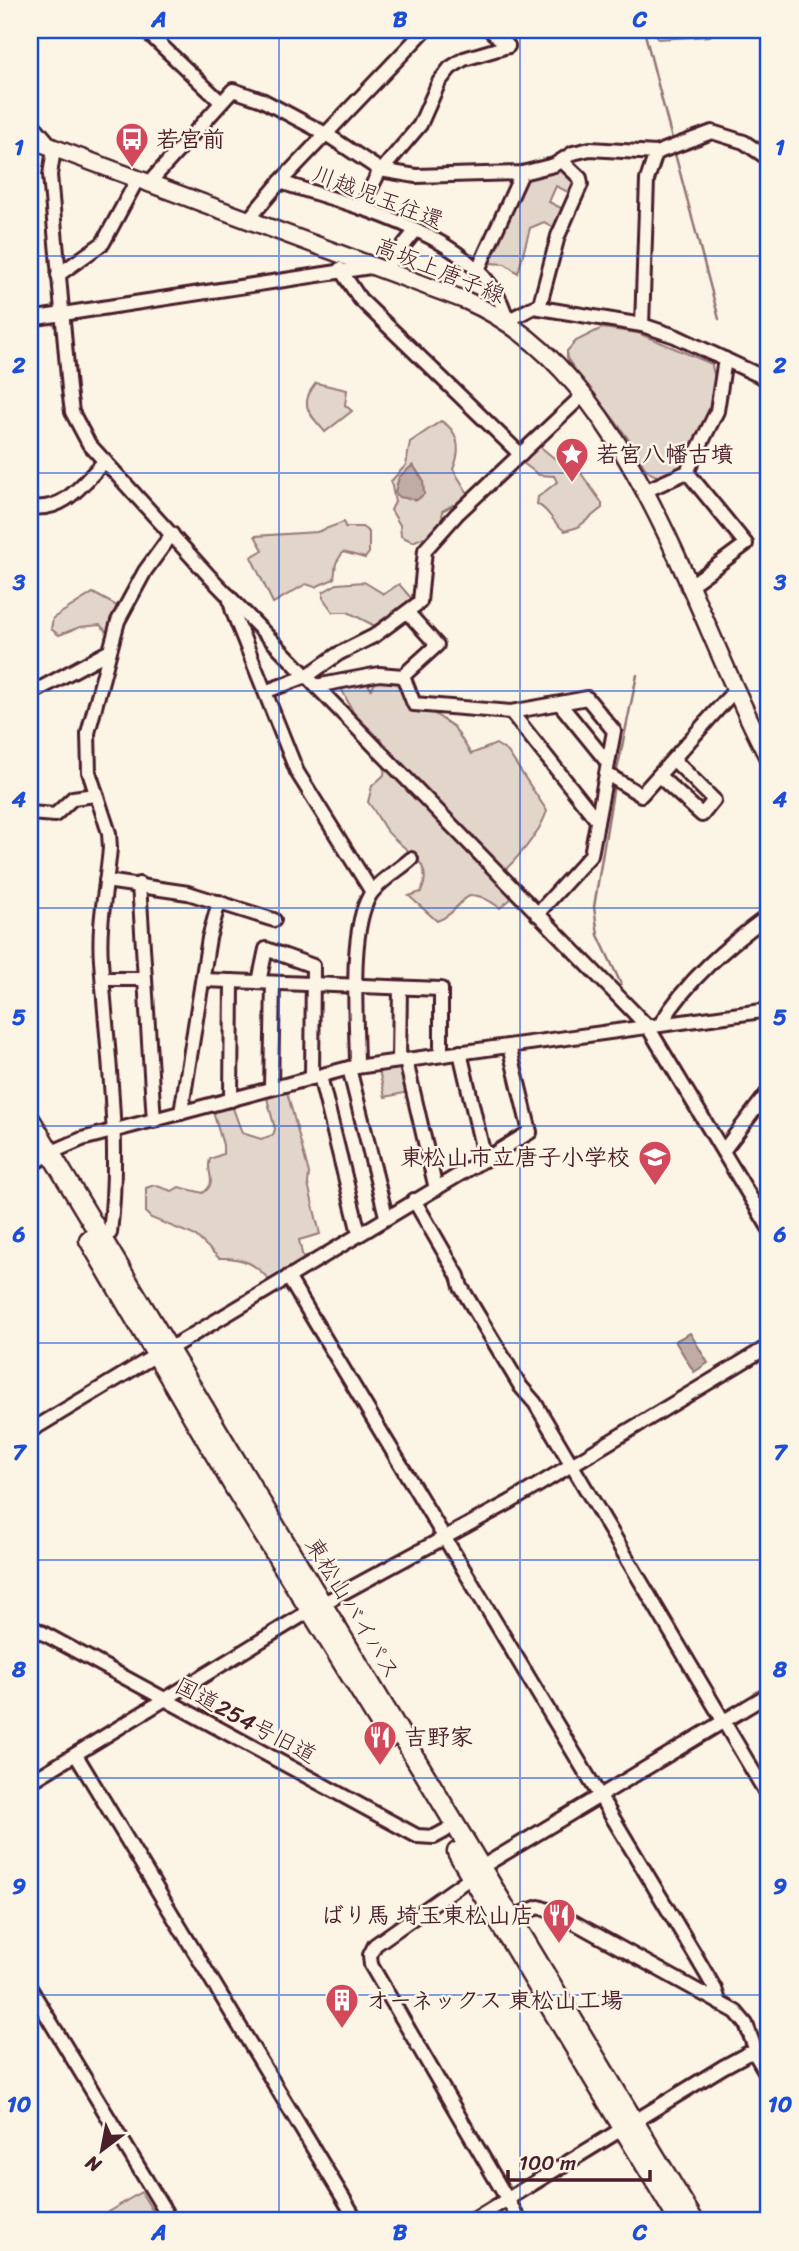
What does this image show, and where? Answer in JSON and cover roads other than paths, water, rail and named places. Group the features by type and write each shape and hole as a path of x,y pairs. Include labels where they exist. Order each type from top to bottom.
{"highway":[{"name":"東松山バイパス","path":"30,1119 40,1159 101,1237 163,1352"},
{"name":"東松山バイパス","path":"30,1140 163,1352 628,2125"},
{"name":"東松山バイパス","path":"317,1607 445,1831 511,1917 628,2125"},
{"path":"628,2125 679,2221"},
{"path":"628,2125 694,2221"}],"main road":[{"name":"高坂上唐子線","path":"30,139 467,301 507,321 544,352 617,442 645,491 734,691 769,759"}],"street":[{"path":"145,30 221,102"},
{"path":"248,220 280,182 425,30"},
{"path":"361,208 381,170 420,125 439,82 450,68 464,60 508,46 490,30"},
{"path":"58,275 103,243 142,182 233,90 261,100 326,134 381,170 416,176 522,173 590,149 656,153 718,132 744,142 769,159"},
{"path":"30,121 54,149 50,175 72,412 89,444 229,596 537,914 654,1026 723,1151 763,1205 769,1228"},
{"path":"642,325 647,180 656,153"},
{"path":"539,308 558,236 581,184 580,178 562,160"},
{"path":"477,272 522,173"},
{"name":"川越児玉往還","path":"280,182 361,208 416,230 453,251 477,272 502,301 507,321"},
{"path":"30,319 340,270 377,269 416,230"},
{"path":"340,270 360,299 520,455"},
{"path":"507,321 526,309 539,308 642,325 769,380"},
{"path":"645,491 687,472 716,411 725,359"},
{"path":"267,691 307,676 420,602 425,550 457,514 582,396"},
{"path":"30,507 57,507 105,461"},
{"path":"687,472 747,544 688,587"},
{"path":"101,1237 110,1233 116,1182 101,938 109,833 95,795 88,761 88,733 118,621 130,596 172,534"},
{"path":"229,596 297,772 372,892"},
{"path":"403,677 437,645 408,612"},
{"path":"30,694 108,652"},
{"path":"316,686 379,674 403,677"},
{"path":"403,677 414,704 511,712 587,698 614,731 591,855 537,914"},
{"path":"560,704 607,768 640,795 734,691"},
{"path":"511,712 596,819"},
{"path":"659,776 702,815 714,800 674,760"},
{"path":"30,813 55,815 74,798 95,795"},
{"path":"386,1216 353,1067 360,923 372,892 411,859"},
{"path":"106,881 139,884 219,902 274,920"},
{"path":"139,884 154,1121"},
{"path":"181,1113 219,902"},
{"path":"654,1026 726,947 769,915"},
{"path":"259,982 266,949 313,966 316,1077 359,1233"},
{"path":"103,979 145,979"},
{"path":"203,980 441,989 441,1054"},
{"path":"232,981 232,1100"},
{"path":"271,1088 273,983"},
{"path":"400,988 402,1061 436,1189"},
{"path":"40,1159 82,1139 353,1067 769,1010"},
{"path":"30,1431 530,1132 509,1046"},
{"path":"460,1052 485,1160"},
{"path":"723,1151 769,1091"},
{"path":"414,1200 458,1276 461,1287 521,1387 535,1403 769,1798"},
{"path":"288,1278 694,1953 715,1989 720,2004"},
{"path":"30,1782 317,1607 571,1466 769,1346"},
{"name":"国道254号旧道","path":"30,1626 417,1836 434,1837 445,1831"},
{"path":"520,2221 371,1965 370,1955 375,1945 476,1872 769,1694"},
{"path":"76,1755 357,2221"},
{"path":"511,1917 539,1907 559,1914 742,2017 760,2051 769,2078"},
{"path":"30,1988 171,2221"},
{"path":"472,2221 723,2067 760,2051"}],"waterway":[{"path":"644,30 673,143"},
{"path":"674,150 719,319"},
{"path":"616,775 637,675"},
{"path":"614,785 594,907 598,935 621,984"}],"place":[{"name":"若宮前","path":"132,169"},
{"name":"若宮八幡古墳","path":"572,484"},
{"name":"東松山市立唐子小学校","path":"655,1187"},
{"name":"吉野家","path":"380,1767"},
{"name":"ばり馬 埼玉東松山店","path":"559,1945"},
{"name":"オーネックス 東松山工場","path":"342,2030"}]}
